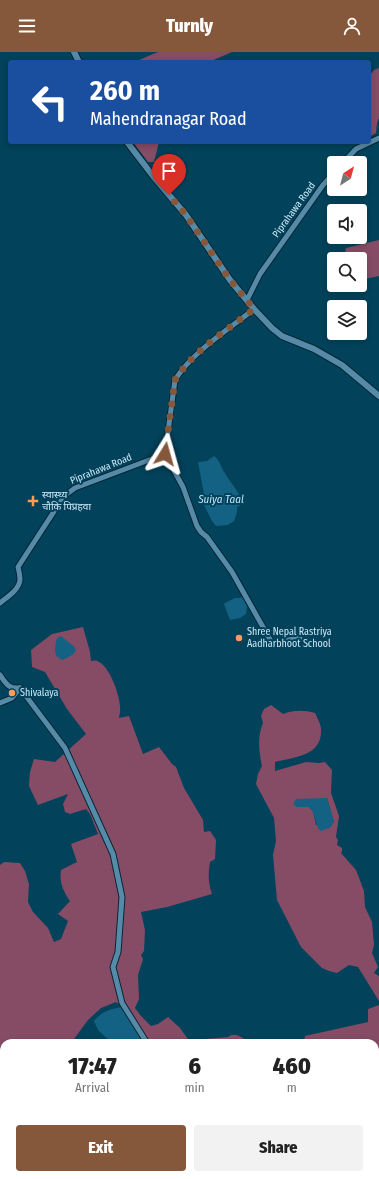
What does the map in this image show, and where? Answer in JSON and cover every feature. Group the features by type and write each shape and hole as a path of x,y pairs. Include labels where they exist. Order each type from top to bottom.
{"street":[{"path":"129,144 186,215 230,280 272,328 282,336 314,349 342,365 379,396"},
{"path":"350,156 356,149 366,144"},
{"name":"Piprahawa Road","path":"247,300 260,274 327,181"},
{"path":"254,309 196,355 180,371 175,380 165,454 183,487 197,526 207,537 232,572 272,643 300,638"},
{"name":"Piprahawa Road","path":"0,603 19,586 20,580 18,567 64,496 75,488 165,454"},
{"path":"0,675 10,687 20,688 65,748 113,854 122,897 118,952 114,967 122,1003 144,1039"},
{"path":"0,703 12,698 20,688"}],"shaded area":[{"path":"158,52 232,52 214,60 139,60"},
{"path":"379,68 379,118 376,133 371,136 371,74 374,70"},
{"path":"134,144 158,144 154,162 148,162"},
{"path":"379,240 379,276 367,279 367,252 345,252 346,248"},
{"path":"83,627 91,661 96,661 102,664 111,676 119,700 119,718 129,716 143,754 159,747 176,767 184,788 203,820 204,832 210,831 216,840 215,859 210,862 209,871 209,882 212,894 167,907 141,912 145,930 144,951 141,955 143,959 138,975 139,999 135,1008 151,1026 158,1024 168,1017 180,1028 188,1039 144,1039 125,1009 116,1002 101,1008 88,1020 74,1039 0,1039 0,865 4,862 20,863 25,871 29,884 28,902 33,912 48,928 54,942 61,939 68,921 58,914 70,901 62,886 61,870 77,862 71,844 98,834 90,814 86,809 70,814 65,812 63,804 68,794 38,805 29,786 30,772 34,759 55,762 86,734 67,709 45,672 32,667 31,650 52,634"},
{"path":"271,705 283,714 295,711 311,712 315,713 319,722 321,728 320,737 318,744 313,750 307,754 275,762 275,771 306,762 325,762 332,770 331,793 339,816 336,837 338,840 337,845 342,848 341,853 356,870 364,891 365,907 372,922 374,945 372,953 378,967 374,973 379,976 379,1001 358,967 349,965 337,973 322,968 301,947 277,900 273,855 276,841 274,818 256,784 258,774 262,766 259,750 259,739 263,723 261,716 264,709","holes":["327,798 334,822 316,825 313,811 309,807"]},
{"path":"379,1005 379,1039 305,1039 305,1036 368,1022 368,1009"},
{"path":"231,1035 239,1036 245,1039 205,1039 228,1037"}],"water":[{"name":"Suiya Taal","path":"214,456 242,501 241,505 237,507 234,521 228,525 216,526 203,503 204,494 198,462 207,461"},
{"path":"242,597 247,606 246,614 240,618 230,620 224,604 235,598"},
{"path":"61,636 76,650 63,660 57,656 55,651 57,638"},
{"path":"327,798 334,822 330,828 320,831 313,812 309,807 297,807 293,804 296,799"},
{"path":"122,1007 142,1039 108,1039 98,1030 94,1021 106,1011"}],"place":[{"name":"स्वास्थ्य चाैकि पिप्रहवा","path":"33,501"},
{"name":"Shree Nepal Rastriya Aadharbhoot School","path":"239,638"},
{"name":"Shivalaya","path":"12,693"}],"route":[{"path":"165,454 175,380 180,371 196,355 254,309 230,280 186,215 169,195"}]}
